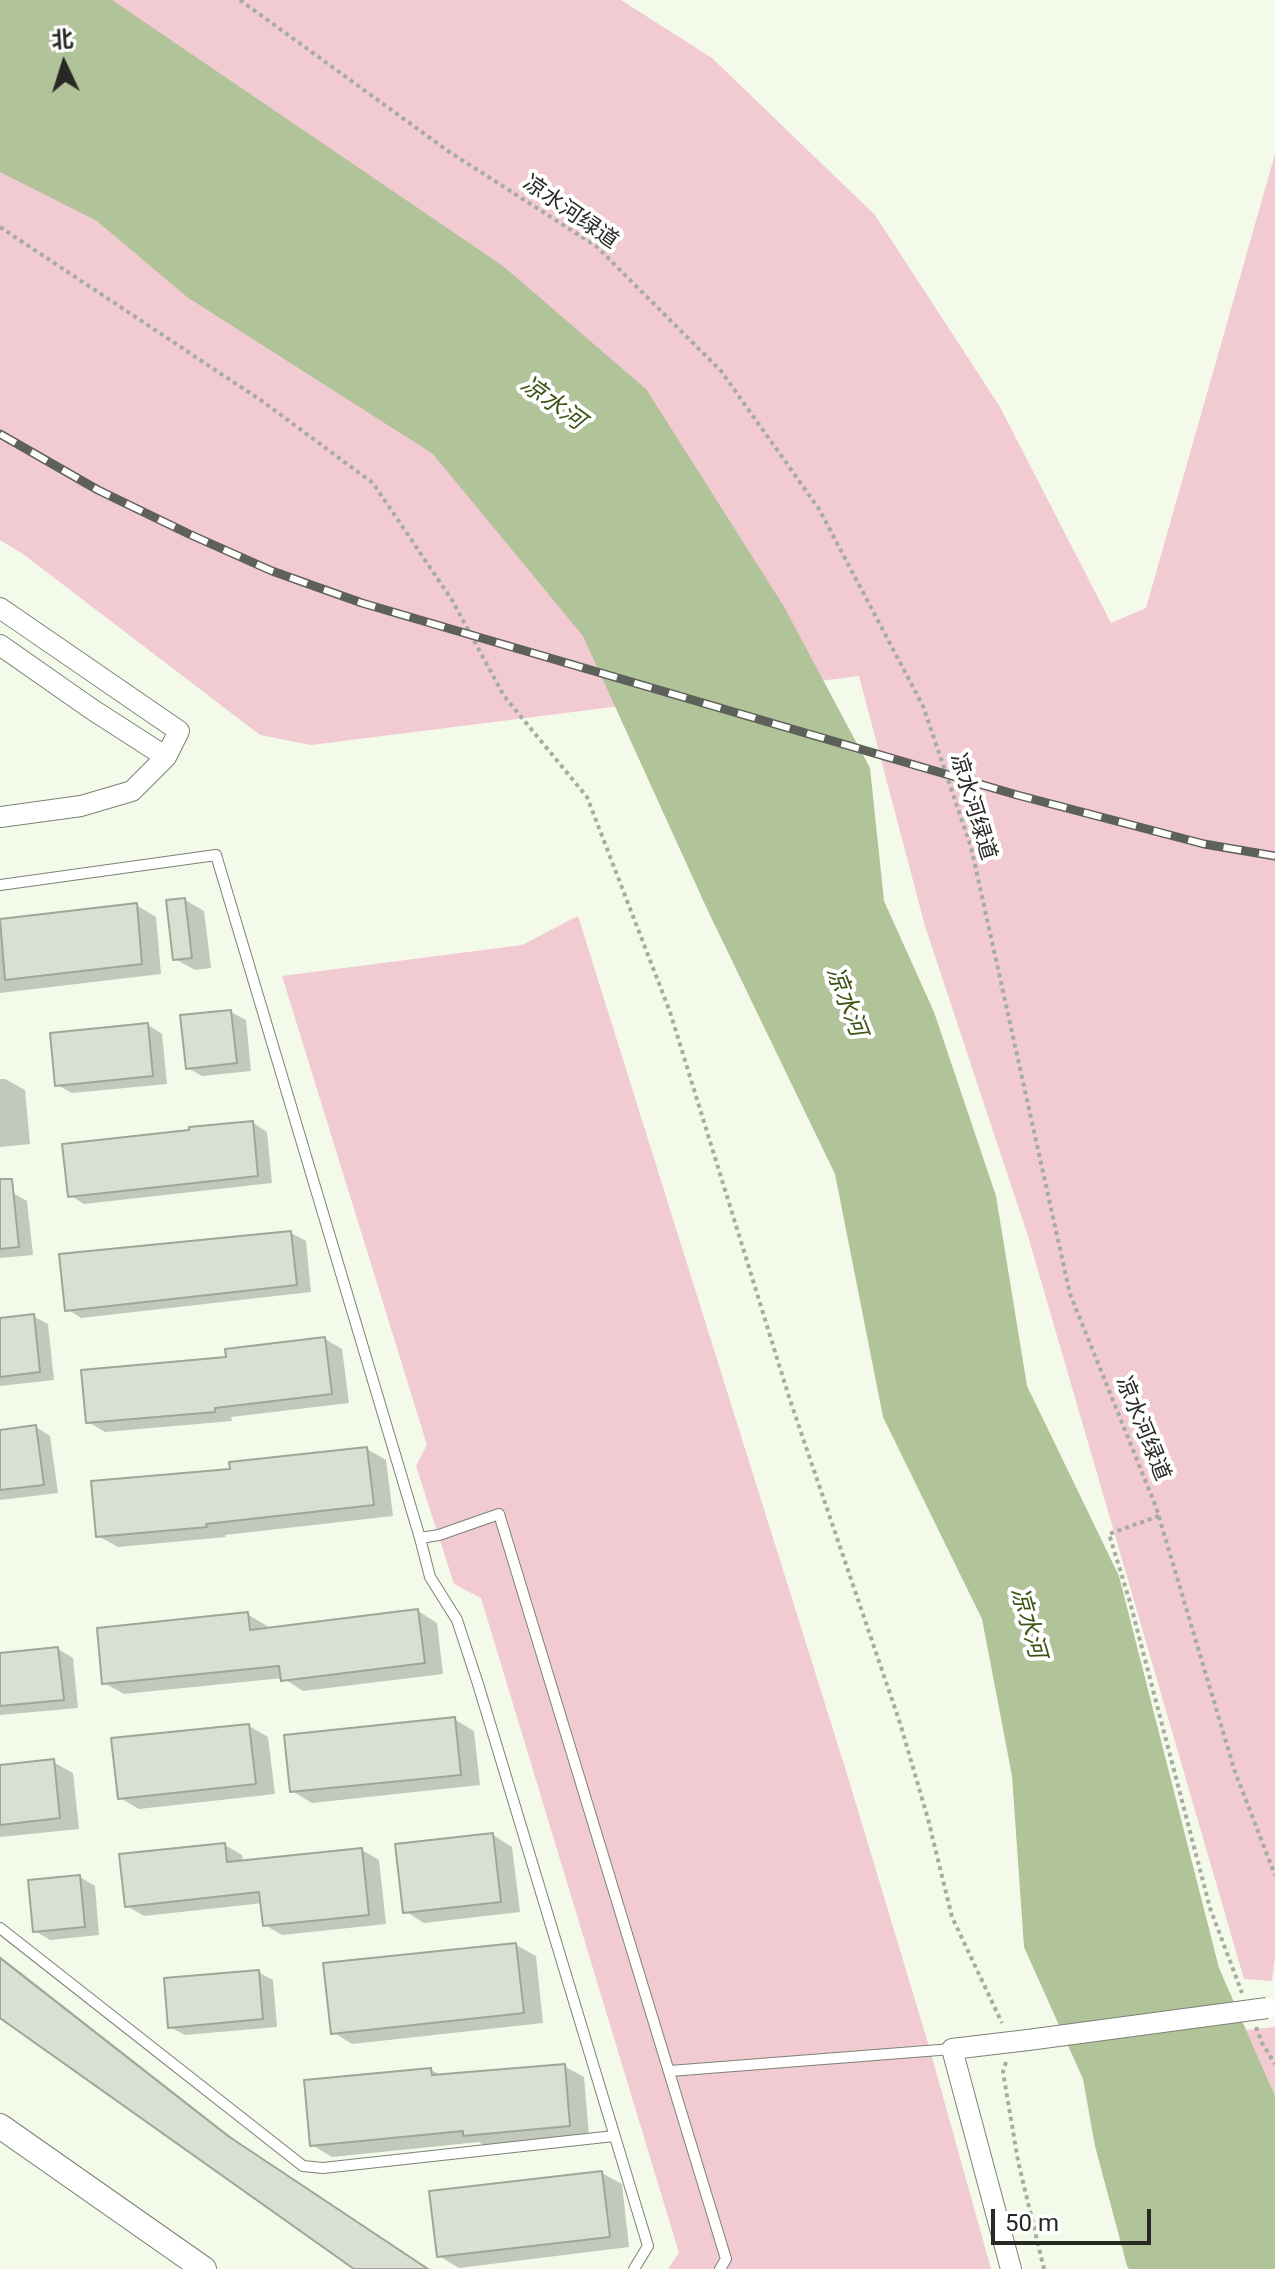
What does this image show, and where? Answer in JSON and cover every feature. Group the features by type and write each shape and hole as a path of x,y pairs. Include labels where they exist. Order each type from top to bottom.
{"street":[{"path":"0,608 179,731 166,757 132,791 81,806 0,817"},
{"path":"0,645 166,757"},
{"path":"1011,2269 952,2049 1264,2010"},
{"path":"0,2126 204,2269"}],"lane":[{"path":"0,885 216,855 430,1577 457,1620 478,1684 648,2246 634,2269"},
{"path":"420,1538 439,1535 499,1514 726,2259 720,2269"},
{"path":"0,1928 303,2166 323,2168 614,2136"},
{"path":"670,2071 952,2049"}],"path":[{"name":"凉水河绿道","path":"240,0 448,151 596,246 721,371 819,509 923,706 971,847 1070,1294 1159,1516 1235,1772 1275,1875"},
{"path":"0,227 262,401 373,483 452,600 504,696 587,797 670,1012 789,1397 900,1723 952,1917 1019,2041 1003,2072 1018,2161 1044,2269"},
{"path":"1159,1516 1109,1534 1130,1602 1210,1908 1244,1998"},
{"path":"1264,2010 1262,2043 1275,2064"}],"shaded area":[{"path":"0,0 621,0 712,58 875,215 1000,407 1111,623 1146,608 1275,154 1275,1957 1272,1981 1244,1979 1028,1236 925,926 859,676 311,745 260,735 23,554 0,540"},
{"path":"578,916 847,1774 930,2050 991,2269 668,2269 679,2253 481,1598 454,1584 416,1466 427,1445 282,976 522,945"},
{"path":"1275,2027 1275,2096 1246,2030"}],"water":[{"name":"凉水河","path":"0,0 112,0 503,266 646,389 783,605 870,768 884,901 934,1012 996,1196 1027,1386 1119,1576 1219,1968 1275,2096 1275,2269 1129,2269 1127,2266 1095,2146 1083,2079 1024,1947 1012,1776 982,1619 883,1417 835,1174 708,911 583,636 433,454 187,297 97,221 0,172"}],"building":[{"path":"185,898 192,958 173,960 166,900"},
{"path":"137,903 142,964 5,980 0,919"},
{"path":"231,1010 237,1063 186,1069 180,1015"},
{"path":"148,1023 153,1076 55,1086 50,1033"},
{"path":"253,1121 258,1176 68,1197 62,1144"},
{"path":"0,1179 12,1179 19,1247 0,1249"},
{"path":"291,1231 297,1285 65,1311 59,1254"},
{"path":"34,1314 40,1372 0,1377 0,1318"},
{"path":"325,1337 332,1394 215,1408 215,1412 86,1423 81,1370 226,1357 225,1349"},
{"path":"36,1425 44,1485 0,1490 0,1430"},
{"path":"367,1447 374,1505 206,1524 207,1527 96,1537 91,1481 230,1469 229,1462"},
{"path":"418,1609 425,1663 281,1681 279,1666 102,1684 97,1628 248,1612 250,1630"},
{"path":"58,1647 64,1700 0,1706 0,1653"},
{"path":"455,1717 461,1775 290,1792 284,1735"},
{"path":"249,1724 256,1784 118,1799 111,1738"},
{"path":"54,1759 60,1818 0,1825 0,1765"},
{"path":"493,1833 501,1902 403,1913 395,1844"},
{"path":"225,1843 227,1862 362,1848 369,1915 263,1926 259,1892 125,1907 119,1854"},
{"path":"80,1875 85,1927 33,1932 28,1880"},
{"path":"516,1943 524,2013 331,2034 323,1963"},
{"path":"0,1958 228,2136 428,2269 354,2269 0,2018"},
{"path":"259,1970 263,2019 168,2028 164,1978"},
{"path":"565,2064 570,2126 463,2136 463,2131 310,2146 304,2080 431,2068 432,2075"},
{"path":"602,2171 610,2237 437,2257 429,2191"}],"railway":[{"path":"0,434 98,490 189,534 272,571 362,603 1017,795 1204,844 1275,856"}]}
